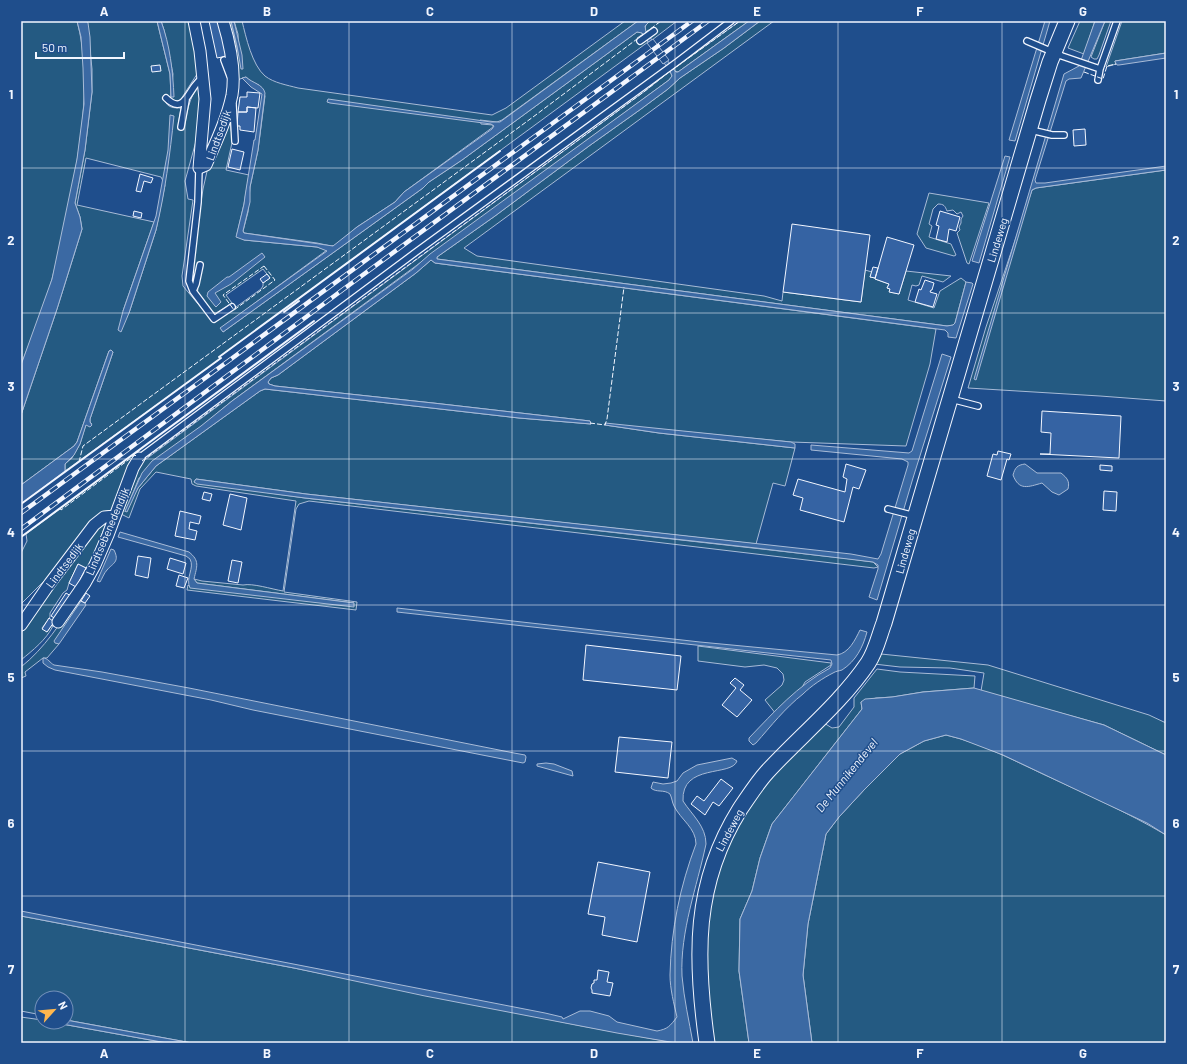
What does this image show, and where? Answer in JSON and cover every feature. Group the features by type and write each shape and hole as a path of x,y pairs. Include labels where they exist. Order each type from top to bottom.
{"main road":[{"name":"Lindeweg","path":"707,1043 702,996 700,942 705,899 715,859 733,821 757,784 847,688 868,662 874,652 884,623 910,515 950,398 1034,131 1049,50 1067,21"}],"street":[{"name":"Lindtsedijk","path":"194,21 204,77 204,114 199,168 206,165 222,125 232,93 232,57 223,21"},
{"name":"Lindtsebenedendijk","path":"58,622 85,583 103,546 133,468 139,458"},
{"name":"Lindtsedijk","path":"21,625 50,583 94,525 104,517 115,516"}],"lane":[{"path":"139,458 422,247 677,62 731,21"},
{"path":"1098,80 1100,69 1116,21"},
{"path":"640,41 654,31"},
{"path":"1030,43 1100,69"},
{"path":"224,60 232,80"},
{"path":"181,127 186,100 195,84 204,77"},
{"path":"232,93 233,132 235,141"},
{"path":"166,98 169,102 175,104 182,103 186,100"},
{"path":"1034,131 1052,135 1064,135"},
{"path":"199,168 198,202 189,281 193,291 214,319 232,307"},
{"path":"193,291 200,264"},
{"path":"950,398 978,406"},
{"path":"890,510 910,515"}],"shaded area":[{"path":"21,21 77,21 82,45 84,96 75,174 54,272 38,322 21,365"},
{"path":"87,21 157,21 170,74 171,97 173,74 161,21 189,21 199,71 181,99 178,101 165,100 167,105 173,108 181,108 178,126 184,128 187,111 199,84 198,134 185,181 188,199 193,200 182,276 183,286 214,323 261,289 263,283 270,278 263,269 226,295 232,303 216,313 212,312 197,293 198,289 194,284 192,284 191,281 192,263 203,189 208,167 231,115 231,130 233,138 226,170 249,175 237,234 244,240 317,247 327,250 221,328 223,332 637,32 643,34 637,38 641,44 647,40 648,42 219,357 220,359 65,471 65,464 72,458 80,444 86,424 92,424 90,419 113,352 111,350 109,351 77,442 74,446 21,485 21,415 82,229 75,203 85,150 92,92 92,69","holes":["86,158 161,177 165,185 156,230 129,313 123,311 154,222 77,205"]},
{"path":"225,21 231,21 239,56 238,34 234,21 242,21 245,35 256,65 265,76 276,82 298,88 492,115 506,108 625,21 638,21 502,120 497,122 480,120 481,124 493,125 493,127 404,192 395,202 357,227 336,245 331,246 244,233 243,231 248,212 250,187 258,150 265,96 259,85 253,83 246,77 237,80"},
{"path":"650,21 677,21 652,40 650,38 656,33 652,28 646,32 645,29 646,24"},
{"path":"740,21 749,21 678,72 674,71 673,69"},
{"path":"760,21 774,21 464,248 477,256 764,296 782,301 783,292 861,302 865,270 872,272 870,277 889,284 887,288 890,289 890,292 899,294 906,271 951,276 943,282 922,276 919,285 912,285 908,300 934,308 940,291 961,278 966,282 954,325 947,326 437,259 437,257"},
{"path":"1080,21 1095,21 1084,54 1068,48"},
{"path":"1105,21 1111,21 1099,55 1097,59 1094,59 1091,57"},
{"path":"1122,21 1166,21 1166,53 1115,61 1116,64 1106,67"},
{"path":"670,71 672,76 669,80 232,401 139,478 125,512 138,488 156,466 260,391 265,389 519,418 591,424 590,421 275,386 269,384 268,382 271,378 278,375 416,273 431,260 435,263 936,329 930,364 906,446 791,442 605,424 659,433 795,448 785,486 773,483 756,544 306,494 196,479 194,482 305,498 851,559 873,562 878,567 874,568 309,501 299,504 296,509 284,592 357,602 356,610 187,590 188,585 354,603 197,583 194,579 243,585 257,585 283,591 296,501 196,486 192,484 191,479 156,472 140,489 129,518 121,514 136,469 142,462"},
{"path":"1166,170 1166,401 968,388 986,327 1032,190 1036,188"},
{"path":"929,193 989,203 969,264 967,263 957,233 960,230 959,227 963,216 961,212 957,214 953,210 947,211 942,204 938,204 933,209 929,224 932,226 929,237 951,244 956,255 954,256 926,248 917,234"},
{"path":"138,451 139,452 112,510 102,512 46,579 21,604 21,553 27,541 26,534"},
{"path":"102,523 106,523 93,559 86,568 78,564 67,590 63,593 50,613 50,617 42,628 47,632 52,625 53,626 47,636 21,660 21,633 53,584"},
{"path":"78,598 81,601 57,643 59,644 47,658 43,658 25,672 26,676 21,678 21,667 38,652"},
{"path":"698,646 831,663 831,665 805,682 799,693 776,714 765,700 782,685 784,680 783,674 777,668 764,665 745,667 698,661"},
{"path":"881,654 988,665 1149,715 1166,723 1166,755 1104,725 981,691 984,673 950,668 900,667 874,664"},
{"path":"877,669 900,672 975,676 974,688 923,692 876,698 861,702 862,709 772,824 760,858 752,891 740,919 739,971 749,1043 714,1043 707,1002 706,950 709,913 716,879 730,838 761,789 824,723 832,728 839,727 854,707 854,698"},
{"path":"946,735 984,747 1009,758 1091,796 1166,835 1166,1043 812,1043 803,975 808,924 826,834 839,817 900,754 924,741"},
{"path":"21,916 294,968 582,1026 676,1043 192,1043 74,1021 74,990 34,990 34,1013 21,1011"},
{"path":"21,1017 34,1019 34,1030 74,1030 74,1026 167,1043 21,1043"}],"water":[{"path":"77,21 87,21 88,23 92,92 85,150 75,203 82,229 21,415 21,365 52,279 77,159 84,104 81,37"},
{"path":"157,21 161,21 167,39 172,68 174,97 171,97 170,74"},
{"path":"231,21 234,21 242,55 243,69 241,69"},
{"path":"638,21 650,21 645,26 646,32 676,72 678,72 749,21 760,21 437,257 437,259 947,326 955,323 966,282 972,283 973,284 956,338 948,337 948,333 945,330 435,263 431,260 416,273 278,375 271,378 268,382 269,384 275,386 590,421 591,424 519,418 265,389 260,391 156,466 138,488 127,512 125,511 142,473 152,461 413,269 430,254 669,80 672,76 670,71 642,33 637,32 223,332 220,328 327,251 317,247 244,240 236,237 244,204 262,94 251,87 242,78 246,77 260,86 265,93 258,150 250,187 250,202 243,231 244,233 333,246 357,227 395,202 404,192 492,129 494,126 491,124 330,103 327,102 328,99 500,122"},
{"path":"1045,21 1050,21 1015,141 1009,140"},
{"path":"1095,21 1105,21 1081,78 1069,79 1066,81 1035,180 1036,183 1166,166 1166,170 1036,188 1032,190 976,380 974,379 1064,74 1079,66"},
{"path":"1166,53 1166,58 1119,65 1115,62 1115,61"},
{"path":"170,115 174,116 171,145 156,230 129,313 121,332 118,330 123,311 156,216 168,150"},
{"path":"1005,156 1010,157 979,263 972,261"},
{"path":"262,253 265,257 231,284 215,293 221,302 216,307 207,296 208,292"},
{"path":"111,350 113,352 90,419 92,425 90,427 86,425 80,444 74,455 65,464 65,471 21,504 21,485 74,446 77,442 109,351"},
{"path":"942,354 951,357 877,600 869,597 878,569 878,565 873,562 305,498 197,484 194,482 196,479 306,494 851,554 878,559 881,554 908,462 902,459 811,450 811,445 909,453 912,451"},
{"path":"605,423 791,442 795,444 795,448 659,433 605,425"},
{"path":"1025,464 1037,473 1061,473 1068,480 1068,489 1059,495 1052,492 1042,483 1021,486 1015,480 1013,475 1017,467"},
{"path":"120,532 189,552 195,558 197,564 194,579 197,583 354,603 354,607 190,588 190,559 186,556 118,537"},
{"path":"111,549 114,550 116,554 116,560 106,571 100,582 97,581"},
{"path":"81,601 86,605 59,644 55,643 54,641"},
{"path":"397,608 700,642 837,655 848,649 854,642 860,630 867,632 861,648 855,658 847,666 817,682 796,699 753,745 749,741 749,738 797,691 830,668 832,664 831,660 397,612"},
{"path":"43,658 54,665 189,688 525,755 525,762 523,763 55,670 43,663"},
{"name":"De Munnikendevel","path":"974,688 1104,725 1166,755 1166,835 1147,823 1003,755 946,735 924,741 900,754 839,817 826,834 808,924 803,975 812,1043 749,1043 739,971 740,919 752,891 760,858 772,824 862,709 861,702 865,699"},
{"path":"732,758 737,761 733,766 698,776 690,781 685,789 683,801 701,826 704,832 706,844 686,926 682,959 683,985 693,1043 676,1043 617,1033 425,996 294,968 21,916 21,911 545,1013 562,1017 563,1019 580,1011 590,1011 609,1016 617,1022 657,1031 668,1027 677,1017 670,980 672,941 677,908 685,876 696,844 694,833 677,811 670,794 651,788 653,782 663,784 677,781 683,773 697,765"},
{"path":"537,764 554,764 572,771 573,776 537,766"},
{"path":"74,1021 192,1043 167,1043 74,1026"}],"pier":[{"path":"653,39 669,60 663,64 647,43"}],"building":[{"path":"209,21 220,21 227,56 217,58"},
{"path":"160,65 161,71 152,72 151,66"},
{"path":"247,92 260,93 258,108 247,107 247,112 238,112 240,97 247,97"},
{"path":"247,107 256,108 254,132 240,130 240,126 237,126 238,112 247,112"},
{"path":"1085,129 1086,145 1074,146 1073,130"},
{"path":"232,149 244,152 240,170 228,167"},
{"path":"140,174 153,178 151,183 144,181 141,192 136,191"},
{"path":"134,211 142,213 141,218 133,216"},
{"path":"940,211 960,217 956,231 949,229 947,242 936,239 939,226 936,225"},
{"path":"792,224 870,235 861,302 783,292"},
{"path":"887,237 914,245 899,294 889,292 890,289 887,288 889,284 875,279"},
{"path":"873,267 878,268 875,278 870,277"},
{"path":"267,274 270,278 263,283 260,279"},
{"path":"925,280 934,283 930,292 937,294 933,307 915,302 919,289 921,290"},
{"path":"1042,411 1121,416 1119,458 1040,454 1050,454 1051,433 1041,432"},
{"path":"998,451 1011,454 1009,460 1007,459 1001,480 987,476 993,454 997,455"},
{"path":"846,464 866,470 859,489 853,487 844,522 800,510 803,498 793,495 798,479 845,492 847,479 843,477"},
{"path":"1100,465 1112,466 1112,471 1100,470"},
{"path":"1104,491 1117,492 1116,511 1103,510"},
{"path":"204,492 212,494 210,501 202,499"},
{"path":"230,494 247,498 241,530 223,525"},
{"path":"180,511 201,516 199,524 190,522 189,529 197,531 195,540 175,536"},
{"path":"138,556 151,558 148,578 135,575"},
{"path":"170,558 186,563 183,574 167,569"},
{"path":"232,560 242,562 238,583 228,581"},
{"path":"78,564 86,568 76,587 69,583"},
{"path":"179,575 188,578 184,588 176,586"},
{"path":"66,593 71,596 56,619 51,616"},
{"path":"86,593 90,596 85,603 81,601"},
{"path":"49,618 54,622 47,632 42,629"},
{"path":"586,645 681,656 677,690 583,680"},
{"path":"735,678 744,685 740,690 752,700 737,717 722,705 736,688 730,683"},
{"path":"619,737 672,742 668,778 615,772"},
{"path":"721,779 733,788 719,806 713,802 705,815 691,804 697,796 704,801"},
{"path":"598,862 650,872 637,942 602,935 605,917 588,914"},
{"path":"598,970 609,972 607,982 613,983 610,996 592,993 592,984 594,983 594,980 597,980"}],"railway":[{"path":"21,513 692,21"},
{"path":"21,529 708,21"}],"fence":[{"path":"79,462 83,446 533,117 661,21"},
{"path":"142,461 740,21"},
{"path":"1084,72 1103,79 1107,66 1116,64"},
{"path":"264,266 275,280 234,310 223,295 264,266"},
{"path":"590,423 605,425 607,419 624,287"},
{"path":"60,508 61,510 135,455 136,456"}],"wall":[{"path":"219,357 500,151"},
{"path":"284,312 299,301"},
{"path":"21,537 314,321"},
{"path":"21,504 221,358"}]}
